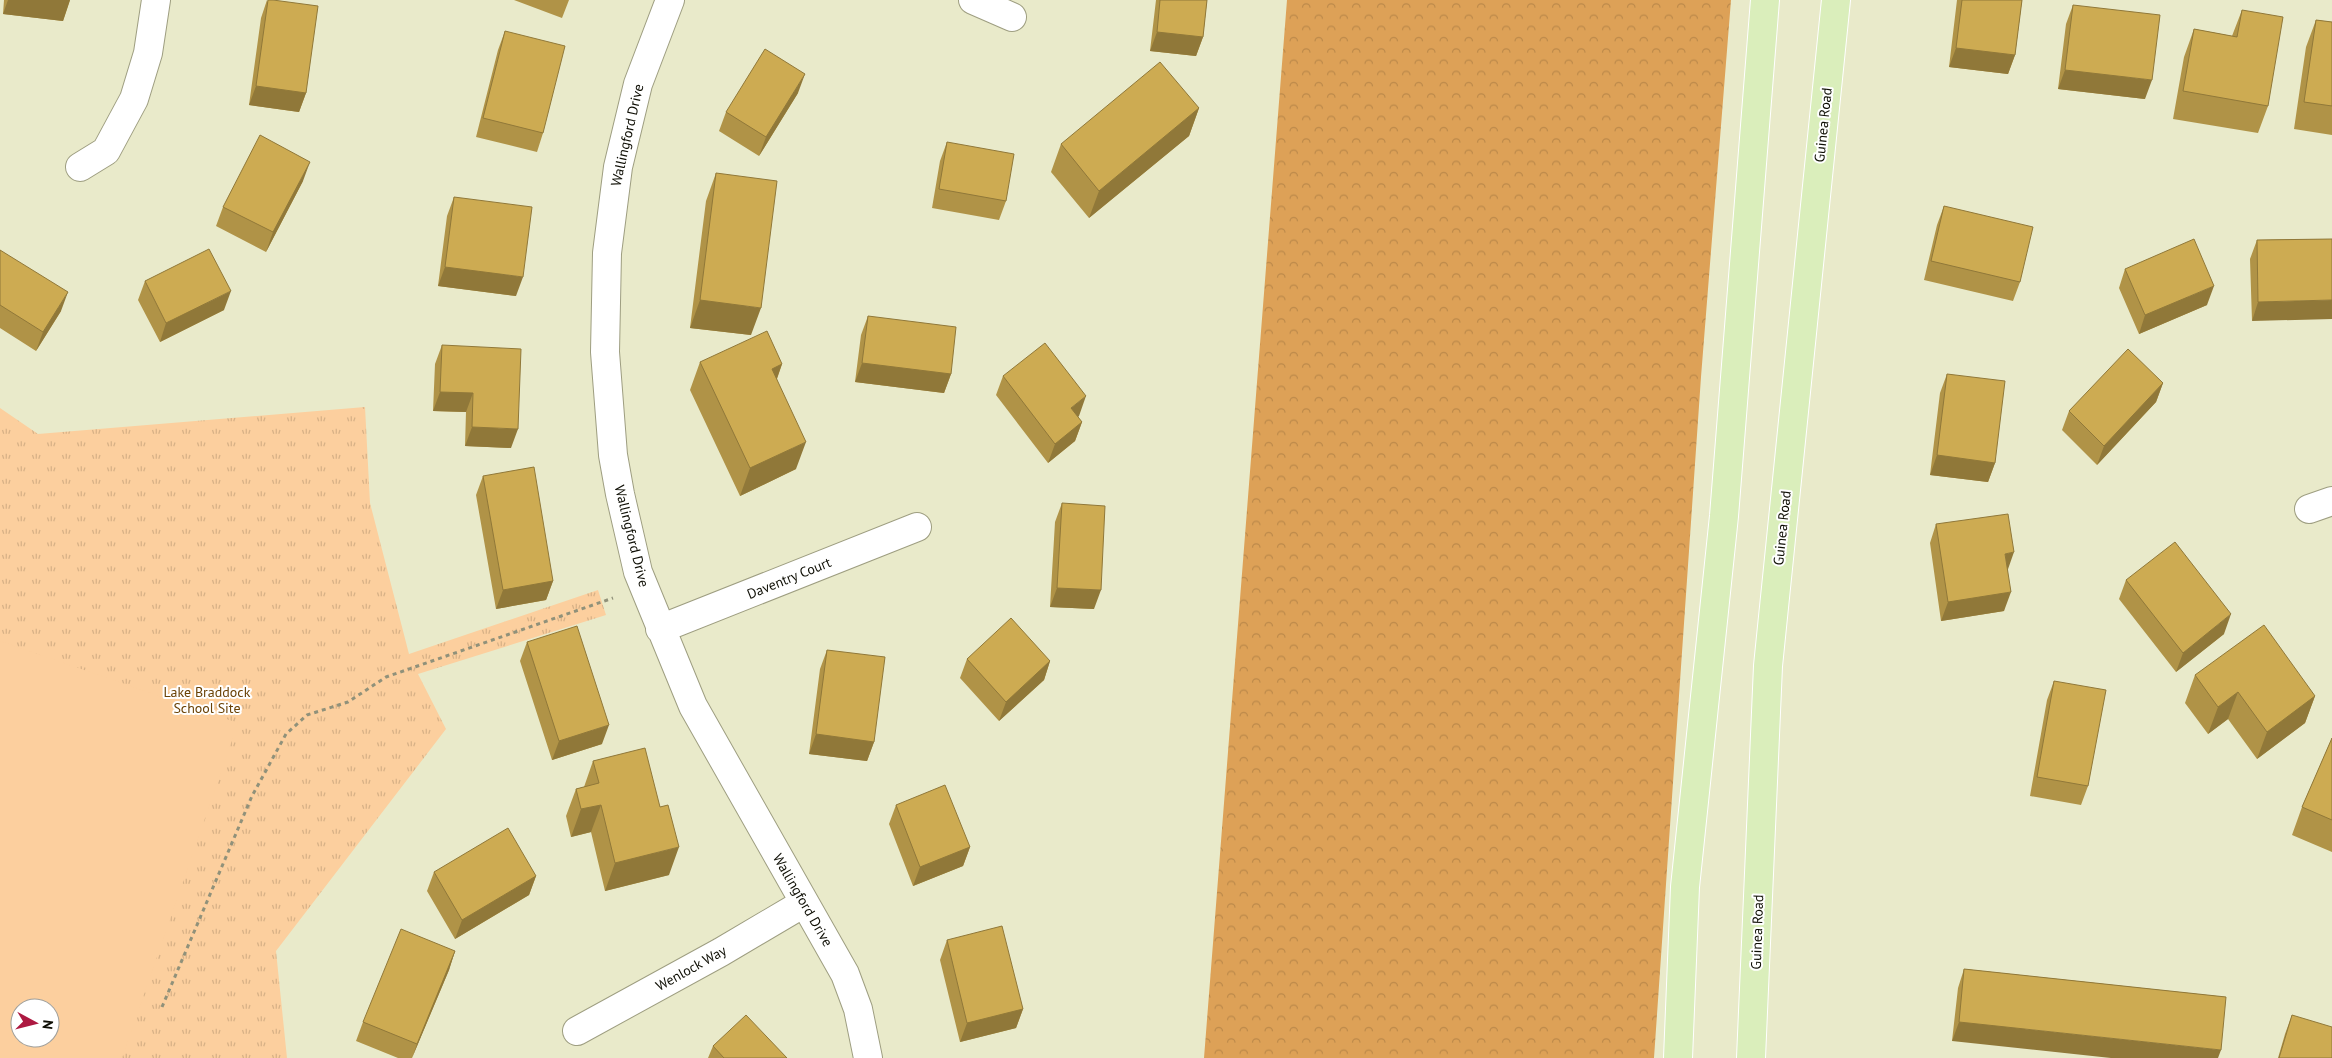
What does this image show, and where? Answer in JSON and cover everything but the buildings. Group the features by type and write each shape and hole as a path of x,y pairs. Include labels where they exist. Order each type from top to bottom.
{"main road":[{"path":"1678,1058 1685,887 1724,516 1765,0"},
{"name":"Guinea Road","path":"1751,1058 1768,666 1836,0"}],"street":[{"path":"80,167 106,151 134,99 148,53 156,0"},
{"name":"Wallingford Drive","path":"670,0 638,84 618,168 607,253 604,352 613,455 620,494 638,572 693,706 845,974 858,1009 868,1058"},
{"path":"973,0 1012,17"},
{"name":"Daventry Court","path":"660,629 917,527"},
{"name":"Wenlock Way","path":"578,1031 721,952 804,903"}],"path":[{"path":"162,1007 252,796 286,734 307,715 348,702 386,677 611,598 645,589"}],"green space":[{"path":"1287,0 1731,0 1701,377 1654,1058 1204,1058"},
{"name":"Lake Braddock School Site","path":"365,407 370,503 409,654 598,590 606,615 418,674 446,729 276,951 287,1058 0,1058 0,408 38,434"},
{"path":"0,641 238,723 122,1058 0,1058"}]}
